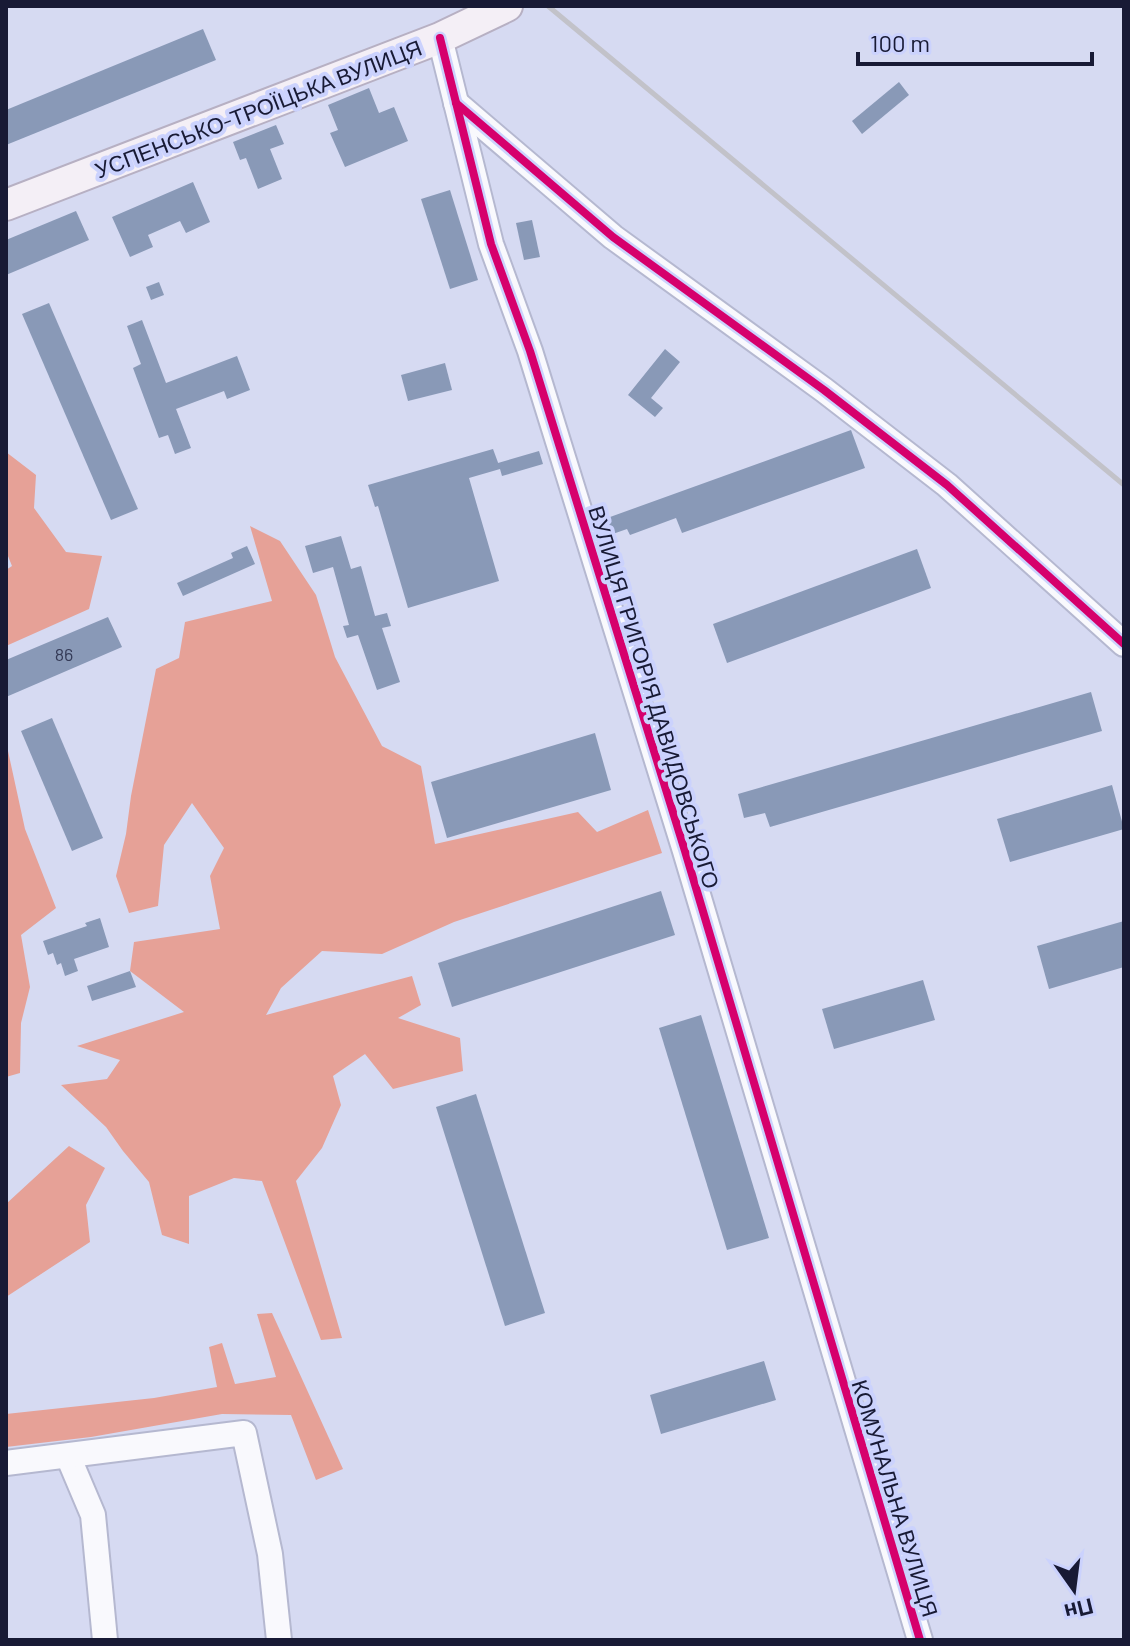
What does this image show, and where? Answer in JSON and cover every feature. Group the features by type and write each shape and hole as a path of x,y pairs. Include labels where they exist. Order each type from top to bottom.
{"main road":[{"name":"УСПЕНСЬКО-ТРОЇЦЬКА ВУЛИЦЯ","path":"6,205 440,38 507,6"}],"street":[{"name":"ВУЛИЦЯ ГРИГОРІЯ ДАВИДОВСЬКОГО","path":"440,38 491,244 530,351 680,836 838,1366"},
{"path":"456,103 613,237 824,390 947,485 1124,644"},
{"name":"КОМУНАЛЬНА ВУЛИЦЯ","path":"838,1366 920,1640"},
{"path":"6,1463 244,1433 270,1554 279,1640"},
{"path":"68,1456 93,1515 105,1640"}],"shaded area":[{"path":"6,452 36,475 34,508 66,552 102,556 89,609 6,646 6,570 12,566 6,551"},
{"path":"250,526 280,541 316,595 335,657 382,746 421,766 435,844 578,812 597,832 648,810 662,853 454,922 382,954 322,951 281,988 266,1015 412,976 421,1005 398,1018 460,1038 463,1071 393,1089 365,1054 333,1076 341,1105 322,1148 296,1181 342,1338 321,1340 262,1181 234,1178 189,1196 189,1244 162,1235 149,1182 106,1127 61,1085 107,1079 120,1060 77,1046 184,1012 130,971 134,942 220,929 210,876 224,848 192,803 164,845 158,906 129,913 116,876 156,669 179,658 185,622 272,601"},
{"path":"6,749 25,829 56,908 21,935 30,987 21,1023 20,1073 6,1077"},
{"path":"69,1146 105,1168 86,1205 90,1242 6,1297 6,1204"},
{"path":"272,1313 343,1469 316,1480 291,1415 222,1414 91,1437 6,1447 6,1414 154,1398 217,1387 209,1347 222,1343 235,1384 276,1377 257,1314"}],"building":[{"path":"203,29 216,60 6,145 6,110"},
{"path":"899,82 909,95 862,134 852,121"},
{"path":"369,88 379,113 394,107 408,141 345,167 330,133 338,130 328,105"},
{"path":"276,125 284,144 270,149 282,179 258,189 246,158 240,160 233,142"},
{"path":"193,182 210,222 186,233 180,221 148,235 153,247 130,257 112,217"},
{"path":"450,190 478,280 450,289 421,199"},
{"path":"76,211 89,240 6,275 6,240"},
{"path":"532,220 540,257 524,260 516,223"},
{"path":"159,282 164,295 151,300 146,287"},
{"path":"49,303 138,509 111,520 22,314"},
{"path":"142,320 166,383 237,356 250,390 227,399 224,391 176,409 191,448 175,454 168,435 159,438 133,368 141,364 127,326"},
{"path":"665,349 680,362 651,398 663,408 655,417 628,395"},
{"path":"445,363 452,390 408,401 401,375"},
{"path":"851,430 865,468 682,533 676,518 630,535 627,529 604,537 599,521"},
{"path":"493,449 498,463 539,451 543,464 502,476 500,469 469,478 499,581 408,608 378,506 375,507 368,485"},
{"path":"341,536 351,569 361,566 375,616 387,613 391,626 382,628 400,682 377,690 358,635 347,638 343,626 349,625 333,567 313,573 305,546"},
{"path":"247,546 255,564 183,596 177,583 233,558 231,553"},
{"path":"917,549 931,588 727,663 713,624"},
{"path":"108,617 122,647 6,697 6,660"},
{"path":"1091,692 1102,731 770,827 765,813 744,818 738,794"},
{"path":"52,718 103,838 72,851 21,731"},
{"path":"595,733 611,790 447,838 431,782"},
{"path":"1112,785 1124,829 1010,862 997,819"},
{"path":"661,891 675,935 452,1007 438,963"},
{"path":"100,918 109,947 74,959 78,971 65,976 61,963 57,965 53,953 48,955 43,941 87,926 85,923"},
{"path":"1124,921 1124,967 1049,989 1037,946"},
{"path":"130,971 136,987 92,1001 87,986"},
{"path":"923,980 935,1020 834,1049 822,1009"},
{"path":"701,1015 769,1238 727,1250 659,1028"},
{"path":"476,1094 545,1313 505,1326 436,1107"},
{"path":"764,1361 776,1400 661,1434 650,1395"}],"railway":[{"path":"548,6 1124,485"}],"cycle path":[{"path":"440,38 491,244 530,351 685,851 920,1640"},
{"path":"456,103 613,237 824,390 947,485 1124,644"}]}
